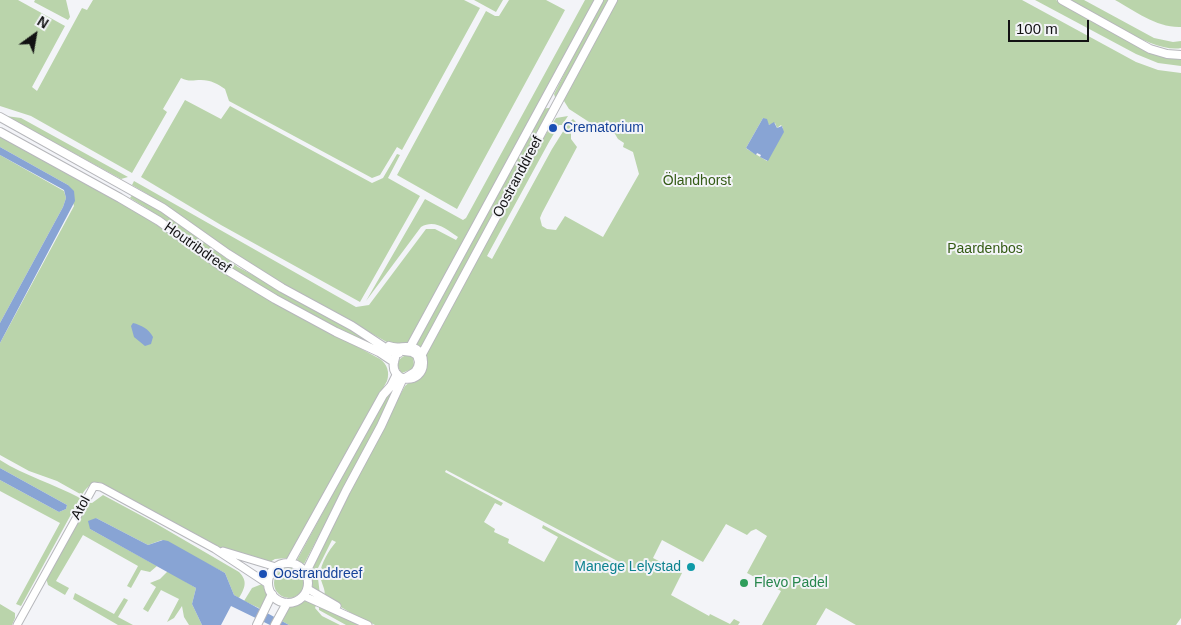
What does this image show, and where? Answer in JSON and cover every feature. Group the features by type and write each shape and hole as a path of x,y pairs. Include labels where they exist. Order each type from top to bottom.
{"main road":[{"name":"Oostranddreef","path":"404,350 599,0"},
{"name":"Oostranddreef","path":"403,377 415,377 422,370 424,364 422,354 613,0"},
{"path":"1062,0 1153,51 1181,55"},
{"path":"1139,42 1163,49 1181,51"},
{"name":"Houtribdreef","path":"0,117 163,208 228,254 282,288 390,350 416,349 422,354"},
{"name":"Houtribdreef","path":"0,132 159,221 222,267 275,299 385,355 394,362"},
{"path":"290,562 383,395 390,378 389,364 372,350"},
{"path":"383,395 403,377 415,372 419,364 416,355 404,350 394,362 394,369 403,377"},
{"path":"306,572 395,397 403,377"},
{"path":"290,562 299,565 306,572 308,579 306,592 297,601 287,603 279,600 272,594 268,584 270,574 276,567 290,562"},
{"path":"257,625 272,594"},
{"path":"277,622 287,603"}],"street":[{"name":"Atol","path":"17,625 94,486 102,487 215,549 268,584"},
{"name":"Atol","path":"215,549 276,567"},
{"path":"306,592 368,625"}],"green space":[{"path":"0,0 18,0 65,26 32,87 37,91 82,8 87,10 93,0 464,0 480,8 402,150 397,147 380,175 372,178 229,101 225,89 217,84 181,78 163,109 167,112 132,173 31,116 0,106"},
{"path":"35,0 66,0 70,17 68,20 34,2"},
{"path":"474,0 503,0 496,12"},
{"path":"509,0 546,0 565,10 457,209 397,175 486,11 499,16"},
{"path":"585,0 597,0 408,343 392,345 277,281 239,258 160,202 132,185 134,181 356,307 369,305 426,229 435,229 456,240 458,237 440,226 431,224 421,227 366,301 425,199 463,220 466,218"},
{"path":"602,0 608,0 556,100 554,94"},
{"name":"Paardenbos","path":"617,0 1022,0 1136,62 1158,70 1181,73 1181,618 1176,625 856,625 826,608 816,625 762,625 781,591 747,573 767,536 756,529 747,535 726,524 703,562 662,540 653,558 682,573 671,595 709,616 710,614 730,624 734,619 740,622 738,625 375,625 324,597 325,592 320,574 326,557 336,542 332,540 317,570 320,595 313,590 310,571 399,397 405,386 411,381 531,158 556,118 568,116 562,125 559,125 549,142 487,256 492,259 552,149 569,122 573,119 576,122 571,131 571,139 577,147 542,213 540,218 542,226 547,229 556,230 565,216 603,237 639,174 633,152 623,147 624,143 615,134 611,132 606,133 569,109 564,98","holes":["763,118 769,125 775,123 777,128 781,125 783,128 767,161 746,148","446,470 625,565 624,568 543,525 542,528 558,537 544,562 508,543 509,539 494,532 495,529 484,522 495,503 501,506 503,503 445,472"]},
{"path":"1035,0 1056,0 1130,40 1181,56 1181,66 1158,63 1136,54"},
{"path":"1069,0 1084,0 1154,38 1173,42 1181,41 1181,48 1156,45 1141,39"},
{"path":"1115,0 1181,0 1181,27 1172,27 1155,22"},
{"path":"185,100 221,119 230,106 372,183 383,178 397,154 400,155 388,178 420,196 360,302 221,225 141,177"},
{"path":"550,108 422,349 414,344 543,109"},
{"path":"6,116 21,118 128,177 121,179"},
{"path":"0,136 126,205 236,281 380,359 384,363 388,371 387,381 292,555 288,558 275,559 270,562 231,552 99,482 89,486 82,495 57,481 29,471 0,455 0,343 74,206 68,185 0,147"},
{"path":"0,155 64,191 66,198 63,207 0,323"},
{"path":"133,194 169,216 238,267 342,323 390,352 388,355 351,337 261,287 130,198"},
{"path":"407,355 413,357 414,365 412,369 402,373 398,368 398,362"},
{"path":"397,379 400,381 304,564 297,560"},
{"path":"0,460 19,471 80,498 21,606 16,604 60,523 0,491 0,480 59,512 66,509 67,505 0,468"},
{"path":"103,495 239,572 244,578 245,585 239,598 234,595 225,573 162,540 148,545 96,518 90,529 157,566 150,572 141,570 131,588 127,586 138,566 83,535 56,581 69,588 65,595 48,585 46,578 87,502 92,503"},
{"path":"289,568 300,572 304,583 300,594 289,598 278,594 274,583 278,572"},
{"path":"168,571 196,588 192,604 202,625 189,625 184,617 182,606 174,618 167,622 179,599 161,590 148,612 143,609 156,587 150,583 160,579"},
{"path":"262,584 268,595 261,609 244,601 252,588"},
{"path":"75,593 114,614 124,598 128,600 118,617 133,625 118,625 73,599"},
{"path":"308,600 317,603 315,608 322,616 340,625 289,625 280,620 289,607"},
{"path":"0,604 15,613 12,625 0,625"},
{"path":"319,604 363,625 346,625 319,610"}],"water":[{"path":"763,118 767,119 769,125 774,122 777,128 782,126 784,132 768,161 760,157 761,155 757,153 756,155 746,148"},
{"path":"0,147 68,185 74,191 75,201 0,343 0,323 63,207 66,198 64,190 0,155"},
{"path":"133,323 142,326 149,332 153,337 151,344 145,346 134,337 131,326"},
{"path":"0,468 67,505 66,509 59,512 0,480"},
{"path":"96,518 148,545 163,540 168,541 225,573 234,595 289,625 270,625 231,606 221,625 202,625 192,604 196,588 90,529 88,521"}],"place":[{"name":"Crematorium","path":"553,128"},
{"name":"Manege Lelystad","path":"691,567"},
{"name":"Oostranddreef","path":"263,574"},
{"name":"Flevo Padel","path":"744,583"}],"park label":[{"name":"Ölandhorst","path":"697,181"}]}
